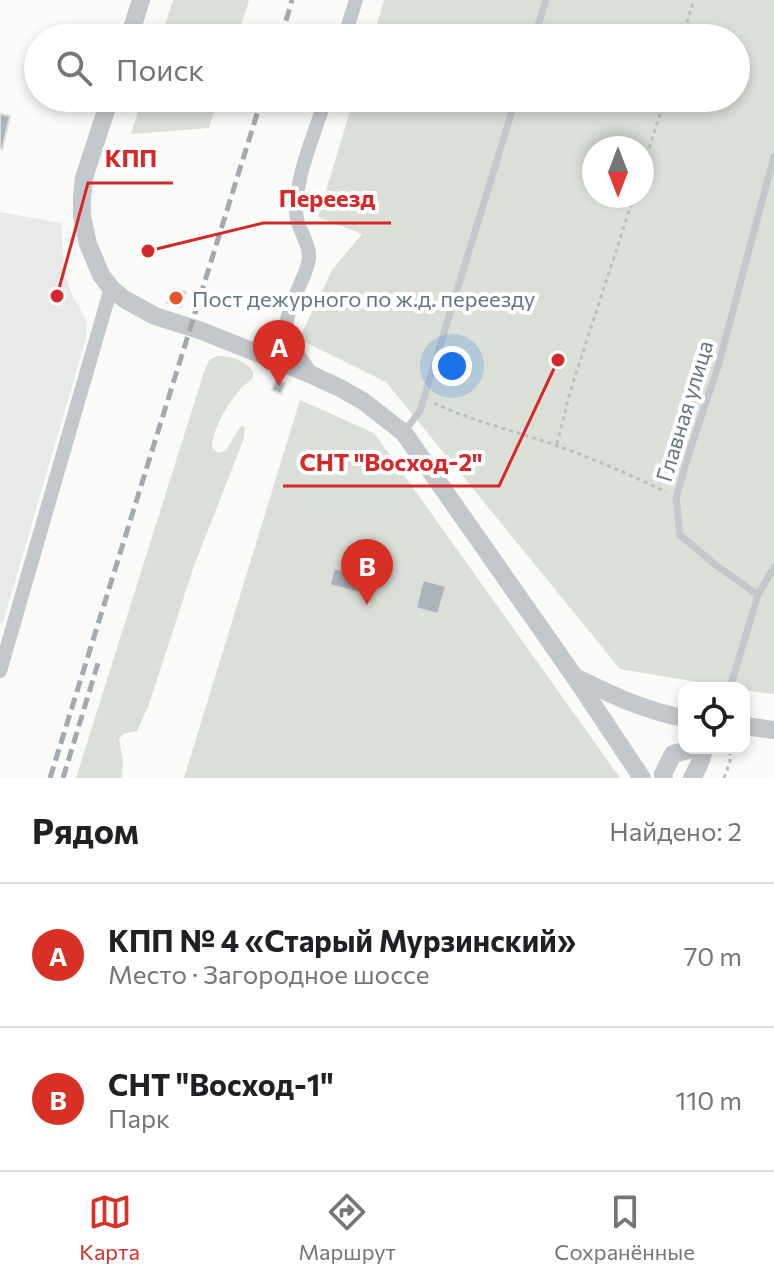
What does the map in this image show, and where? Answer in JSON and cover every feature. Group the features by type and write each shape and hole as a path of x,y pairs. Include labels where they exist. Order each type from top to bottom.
{"street":[{"path":"133,24 141,0"},
{"path":"348,24 356,0"},
{"path":"105,112 84,178 82,216 88,244 101,275 111,288 155,316 202,331 312,375 363,401 404,433 642,778"},
{"path":"312,375 289,342 285,327 309,260 307,244 296,222 297,191 322,112"},
{"path":"0,671 111,288"},
{"path":"574,676 620,699 678,717"},
{"path":"750,727 774,730"},
{"path":"664,778 673,754 678,753"},
{"path":"692,778 703,754"}],"lane":[{"path":"538,24 546,0"},
{"path":"404,433 420,411 512,112"},
{"name":"Главная улица","path":"758,595 680,535 676,498 718,367 774,156"},
{"path":"732,682 758,595 774,567"}],"path":[{"path":"686,24 694,0"},
{"path":"653,136 661,112"},
{"path":"557,445 570,392 630,208"},
{"path":"425,396 435,404 557,445 676,498"},
{"path":"724,778 730,754"}],"shaded area":[{"path":"173,0 249,0 241,24 165,24"},
{"path":"384,0 774,0 774,694 750,691 750,682 698,682 620,669 386,382 299,339 332,270 362,234 318,217 350,112 750,112 750,24 377,24"},
{"path":"138,112 214,112 209,128 131,134"},
{"path":"0,212 61,223 64,271 87,322 86,338 0,624"},
{"path":"218,356 242,361 253,371 253,378 225,411 212,447 218,453 226,450 241,426 245,427 244,438 194,566 148,707 137,731 123,734 119,739 122,778 76,778 205,369 210,359"},
{"path":"300,400 374,433 620,778 184,778"}],"building":[{"path":"0,114 10,116 2,149 0,148"},
{"name":"Пост дежурного по ж.д. переезду","path":"174,289 186,292 181,307 167,303"},
{"path":"276,379 285,383 281,394 272,390"},
{"path":"357,538 381,544 368,595 330,585 334,568 349,572"},
{"path":"423,580 446,586 438,614 416,608"}],"railway":[{"path":"285,24 292,0"},
{"path":"50,778 258,112"},
{"path":"63,778 98,663"}],"place":[{"name":"Переезд","path":"148,251"},
{"name":"КПП","path":"57,296"},
{"name":"Пост дежурного по ж.д. переезду","path":"176,298"},
{"name":"СНТ \"Восход-2\"","path":"558,360"},
{"name":"КПП № 4 «Старый Мурзинский»","path":"279,386"},
{"name":"СНТ \"Восход-1\"","path":"367,605"}]}
